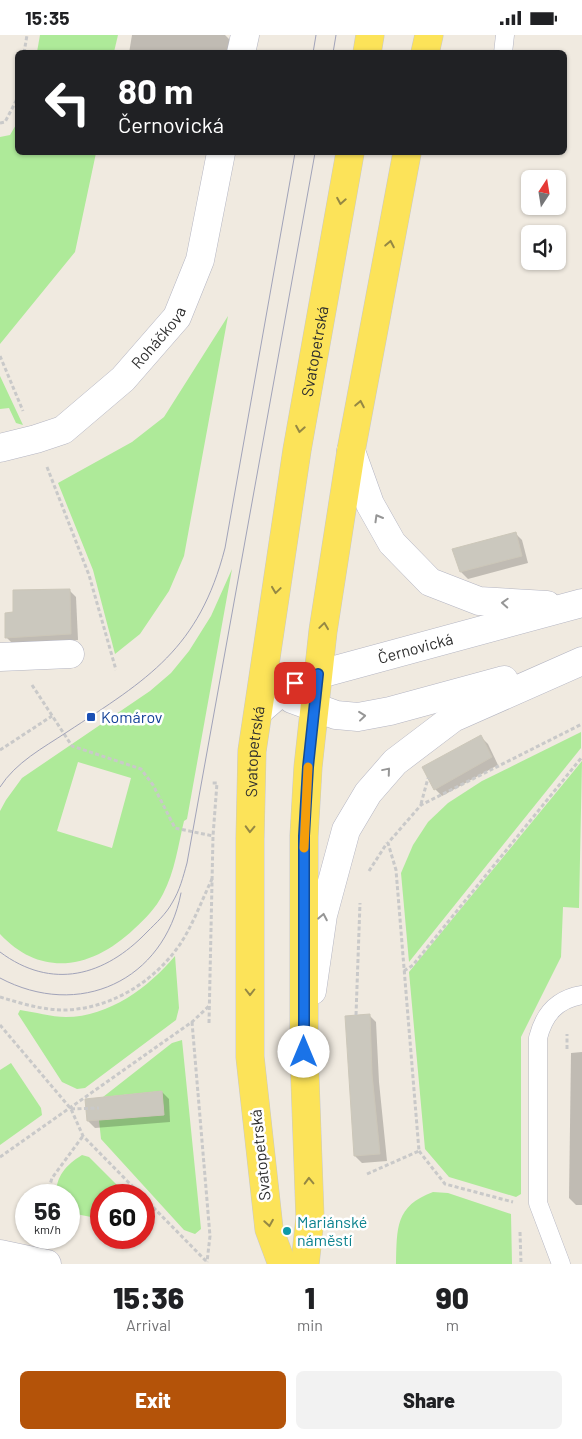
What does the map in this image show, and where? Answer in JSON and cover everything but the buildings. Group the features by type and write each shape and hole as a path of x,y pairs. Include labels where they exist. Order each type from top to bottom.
{"main road":[{"path":"242,50 245,35"},
{"path":"368,50 370,35"},
{"path":"426,50 429,35"},
{"name":"Roháčkova","path":"0,448 63,430 123,379 177,317 200,260 221,155"},
{"name":"Svatopetrská","path":"282,1264 269,1229 250,1057 252,751 297,450 350,155"},
{"path":"305,1264 310,1218 304,1052 304,836 308,767 323,631 351,451 407,155"},
{"path":"351,451 370,504 392,543 430,582 479,601 577,605"},
{"name":"Černovická","path":"259,711 282,691 318,674 577,605"},
{"path":"0,657 70,654"},
{"path":"265,668 282,691 289,697 336,715 358,717 390,711 582,660"},
{"path":"304,1052 323,915 346,830 368,793 395,762 453,717 582,660"},
{"path":"0,1254 47,1264"}],"lane":[{"path":"503,50 505,35"},
{"path":"562,1264 538,1203 538,1038 541,1025 558,1003 582,995"}],"path":[{"path":"24,50 27,35"},
{"path":"0,123 5,122 15,103"},
{"path":"0,356 0,360 36,439 89,575 116,671"},
{"path":"28,680 72,746 141,769 153,785 175,828 213,837"},
{"path":"0,750 52,716"},
{"path":"420,805 582,724"},
{"path":"404,971 414,965 582,757"},
{"path":"366,876 388,843 420,805 428,779"},
{"path":"209,1023 213,837 218,783 212,783"},
{"path":"388,843 396,870 419,1151 445,1184 519,1203 538,1203"},
{"path":"0,997 31,1006 64,1010 99,1006 130,992 153,976 174,952 184,937 212,879"},
{"path":"356,1015 360,902"},
{"path":"0,1157 71,1109 192,1022 209,1006"},
{"path":"155,1209 207,1262 210,1236 192,1022"},
{"path":"0,1025 71,1109 83,1136 130,1184"},
{"path":"71,1109 98,1108"},
{"path":"50,1184 52,1178 83,1136"},
{"path":"367,1174 419,1151"}],"green space":[{"path":"40,35 118,35 114,50 37,50"},
{"path":"15,126 15,155 96,155 75,252 0,344 0,137 10,135"},
{"path":"228,316 184,556 169,591 140,634 115,654 93,570 58,483 132,442 164,417"},
{"path":"0,376 23,425 16,423 9,408 0,409"},
{"path":"232,569 187,819 184,821 173,867 163,894 154,909 138,925 102,953 85,960 67,963 33,958 16,948 0,934 0,811 22,778 150,691 171,673 189,651 211,616","holes":["78,762 131,778 112,848 57,831"]},
{"path":"581,732 581,748 409,962 401,873 413,845 428,822 448,803 482,781"},
{"path":"582,761 579,908 563,907 561,957 521,1037 521,1194 516,1197 449,1177 425,1149 409,972"},
{"path":"175,956 179,1008 176,1020 85,1088 77,1089 62,1082 18,1014 20,1010 66,1017 98,1012 113,1006 140,989 165,968"},
{"path":"182,1040 201,1229 195,1234 184,1230 155,1198 155,1184 142,1184 101,1139 99,1120 164,1115 162,1091 103,1097 172,1043"},
{"path":"11,1063 41,1108 42,1115 0,1145 0,1070"},
{"path":"82,1155 89,1157 116,1184 90,1184 90,1217 80,1215 80,1184 57,1184 63,1172"},
{"path":"433,1192 448,1193 511,1214 512,1264 396,1264 398,1229 405,1211 411,1204"}],"tram line":[{"path":"314,50 316,35"},
{"path":"334,50 336,35"},
{"path":"0,787 6,778 30,756 96,713 146,677 167,658 185,637 201,612 214,583 225,548 295,155"},
{"path":"0,952 20,964 39,972 77,973 96,968 114,959 147,932 167,911 179,888 187,863 315,155"},
{"path":"0,978 30,990 59,995 88,993 114,984 137,970 157,949 172,924 181,893"}],"slow traffic":[{"path":"304,848 308,767"}],"place":[{"name":"Komárov","path":"91,717"},
{"name":"Mariánské náměstí","path":"287,1231"}],"route":[{"path":"295,683 318,674 308,767 304,836 304,1052"}]}
